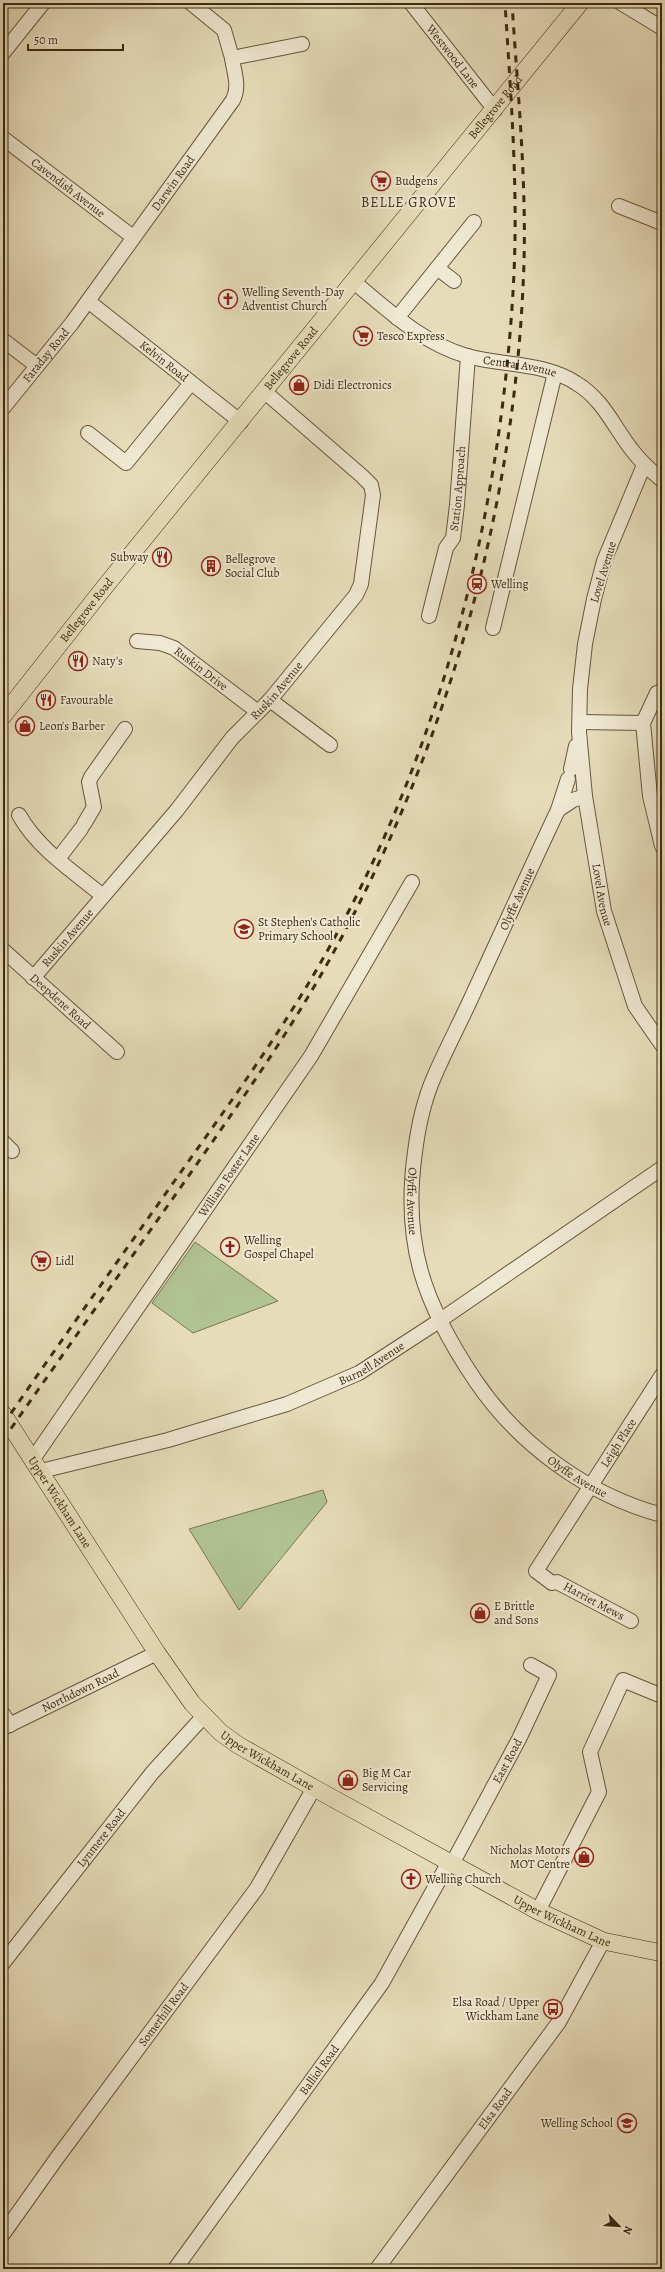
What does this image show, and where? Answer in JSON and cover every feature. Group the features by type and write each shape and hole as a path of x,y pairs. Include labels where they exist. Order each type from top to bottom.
{"main road":[{"name":"Bellegrove Road","path":"3,716 99,595 495,110 580,3"},
{"name":"Upper Wickham Lane","path":"3,1414 37,1465 82,1539 157,1653 203,1716 220,1732 238,1745 314,1788 538,1911 603,1941 662,1953"}],"street":[{"path":"3,54 43,3"},
{"name":"Darwin Road","path":"88,301 233,100 236,93 237,85 232,58 224,30 191,3"},
{"name":"Westwood Lane","path":"411,3 495,110"},
{"path":"621,3 662,28"},
{"path":"232,58 302,44"},
{"name":"Cavendish Avenue","path":"3,138 133,237"},
{"path":"619,206 662,223"},
{"path":"397,318 474,222"},
{"path":"437,268 454,281"},
{"name":"Central Avenue","path":"354,282 420,335 468,356 530,366 555,373 576,382 598,399 631,450 644,465 662,480"},
{"name":"Faraday Road","path":"3,408 38,366 88,301"},
{"name":"Kelvin Road","path":"88,301 241,422"},
{"path":"3,340 38,366"},
{"name":"Station Approach","path":"429,616 446,548 453,538 457,505 468,356"},
{"path":"493,628 555,373"},
{"path":"88,433 126,463 191,383"},
{"name":"Ruskin Avenue","path":"34,978 177,810 232,738 270,700 356,595 361,584 373,495 367,480 265,392"},
{"name":"Lovel Avenue","path":"644,465 604,561 594,598 585,644 580,689 580,727 585,796 604,911 635,1006 662,1045"},
{"name":"Ruskin Drive","path":"137,641 160,643 174,648 258,712"},
{"path":"662,691 657,693 643,723 650,796 662,846"},
{"path":"270,700 330,745"},
{"path":"580,727 643,723"},
{"name":"Lovel Avenue","path":"558,810 570,774 580,727"},
{"path":"58,859 83,826 94,807 89,782 91,777 125,729"},
{"path":"558,810 573,800 585,796"},
{"name":"Olyffe Avenue","path":"558,810 433,1079 417,1136 410,1188 413,1237 418,1267 439,1321 460,1358 489,1401 513,1428 548,1458 591,1486 620,1500 662,1515"},
{"path":"19,815 29,832 58,859 104,896"},
{"name":"William Foster Lane","path":"37,1465 311,1056 412,882"},
{"name":"Deepdene Road","path":"3,950 117,1052"},
{"name":"Burnell Avenue","path":"37,1465 168,1440 287,1404 359,1373 439,1321 662,1168"},
{"name":"Leigh Place","path":"557,1582 552,1583 536,1571 662,1375"},
{"name":"Harriet Mews","path":"557,1582 631,1621"},
{"name":"Northdown Road","path":"5,1722 157,1653"},
{"name":"East Road","path":"450,1863 519,1739 549,1675 531,1666"},
{"path":"538,1911 599,1792 590,1752 624,1680 662,1696"},
{"name":"Lynmere Road","path":"3,1963 152,1773 203,1716"},
{"name":"Somerhill Road","path":"3,2234 57,2158 256,1888 314,1788"},
{"name":"Balliol Road","path":"175,2269 382,1983 450,1863"},
{"name":"Elsa Road","path":"377,2269 559,2022 603,1941"}],"green space":[{"path":"195,1242 278,1301 193,1333 152,1303"},
{"path":"323,1490 327,1502 239,1610 189,1529"}],"railway":[{"path":"3,1425 239,1090 309,983 366,877 401,798 431,717 457,634 478,550 494,465 506,379 515,256 515,184 505,3"},
{"path":"3,1440 242,1099 297,1015 331,957 371,879 407,799 439,717 465,633 487,548 504,462 516,375 523,287 524,216 522,145 512,3"}],"place":[{"name":"Budgens","path":"381,181"},
{"name":"Welling Seventh-Day Adventist Church","path":"228,299"},
{"name":"Tesco Express","path":"363,336"},
{"name":"Didi Electronics","path":"299,385"},
{"name":"Subway","path":"162,557"},
{"name":"Bellegrove Social Club","path":"211,566"},
{"name":"Welling","path":"477,584"},
{"name":"Naty's","path":"78,661"},
{"name":"Favourable","path":"46,700"},
{"name":"Leon's Barber","path":"25,726"},
{"name":"St Stephen's Catholic Primary School","path":"244,929"},
{"name":"Welling Gospel Chapel","path":"230,1247"},
{"name":"Lidl","path":"41,1261"},
{"name":"E Brittle and Sons","path":"480,1613"},
{"name":"Big M Car Servicing","path":"348,1780"},
{"name":"Nicholas Motors MOT Centre","path":"584,1857"},
{"name":"Welling Church","path":"411,1879"},
{"name":"Elsa Road / Upper Wickham Lane","path":"553,2009"},
{"name":"Welling School","path":"627,2123"}],"district":[{"name":"BELLE GROVE","path":"409,202"}]}
